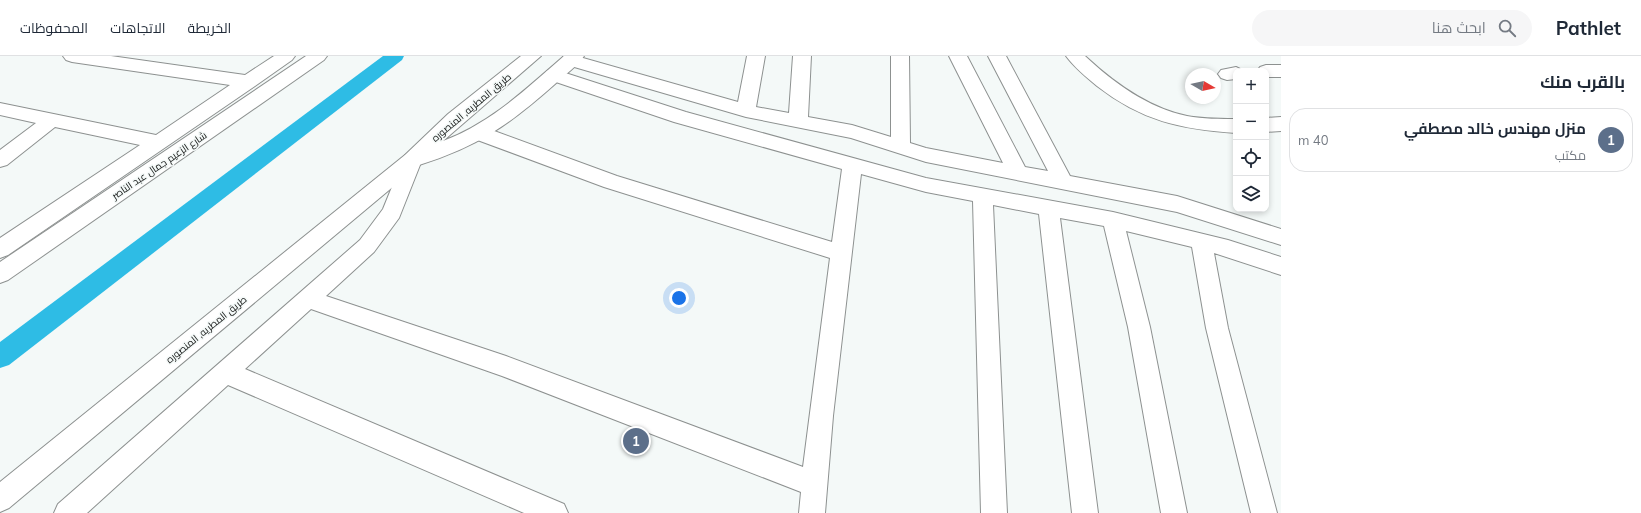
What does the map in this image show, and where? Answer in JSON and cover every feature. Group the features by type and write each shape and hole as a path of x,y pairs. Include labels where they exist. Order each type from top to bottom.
{"street":[{"path":"72,56 249,82"},
{"name":"شارع الزعيم جمال عبد الناصر","path":"0,249 286,56"},
{"name":"شارع الزعيم جمال عبد الناصر","path":"0,274 318,56"},
{"path":"746,111 756,56"},
{"path":"773,142 791,120 802,56"},
{"path":"900,56 900,147"},
{"path":"958,56 1018,173"},
{"path":"997,56 1062,181"},
{"path":"1075,56 1115,91 1141,107 1162,116 1188,122 1233,126"},
{"path":"572,58 746,111 852,132 926,155 1177,204 1281,237"},
{"name":"طريق المطريه, المنصوره","path":"412,160 446,148 479,133 507,115 572,58"},
{"name":"طريق المطريه, المنصوره","path":"0,499 412,160 454,119 526,59"},
{"path":"1269,71 1281,71"},
{"path":"553,75 681,117 926,185 1113,220 1201,241 1281,266"},
{"path":"0,109 159,142"},
{"path":"0,160 52,120"},
{"path":"1269,125 1281,124"},
{"path":"479,133 611,182 841,253"},
{"path":"67,513 367,246 392,212 412,160"},
{"path":"812,513 821,416 852,164"},
{"path":"983,196 994,513"},
{"path":"72,201 88,213"},
{"path":"1049,208 1085,513"},
{"path":"1113,220 1139,327 1174,513"},
{"path":"1201,241 1217,328 1264,513"},
{"path":"308,298 506,367 814,484"},
{"path":"225,372 555,513"}],"waterway":[{"path":"0,357 395,56"}],"place":[{"name":"منزل مهندس خالد مصطفي","path":"636,441"}]}
